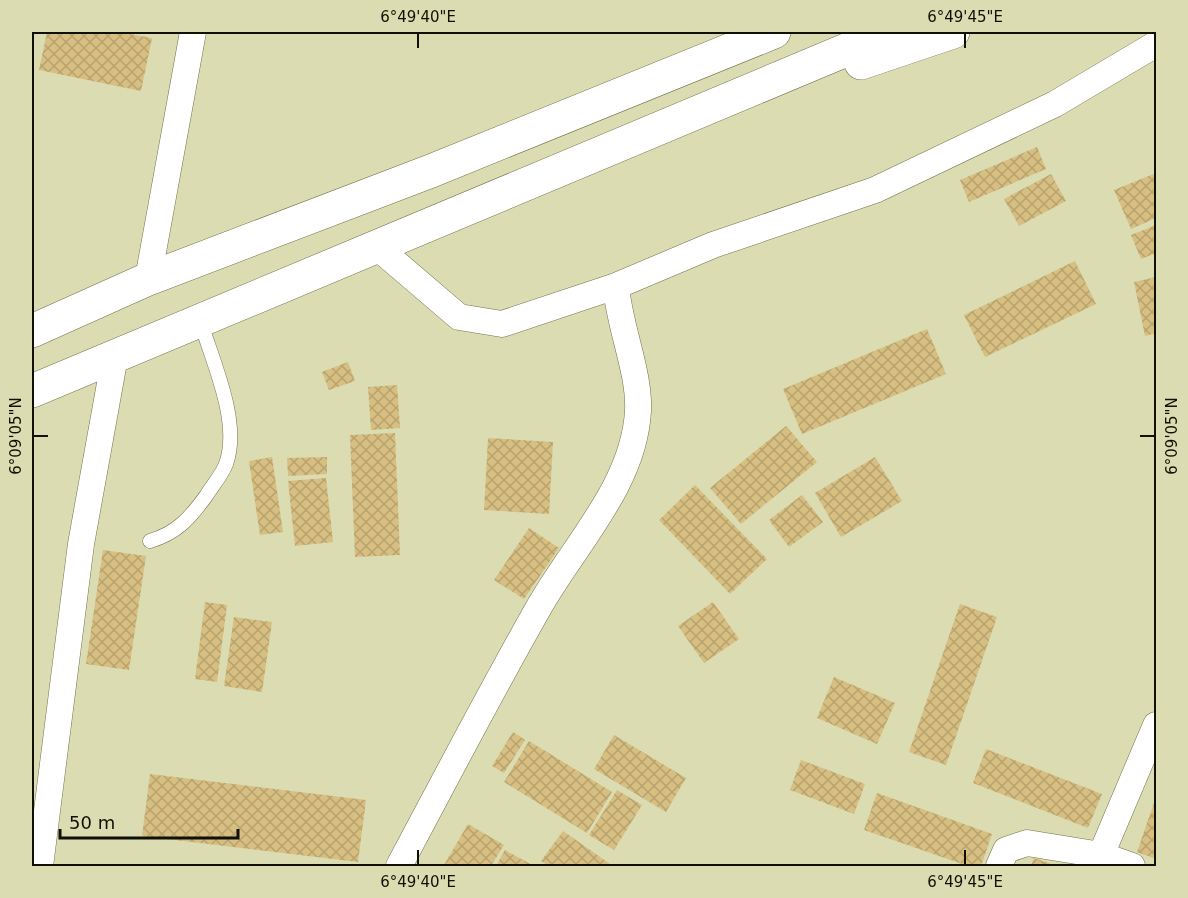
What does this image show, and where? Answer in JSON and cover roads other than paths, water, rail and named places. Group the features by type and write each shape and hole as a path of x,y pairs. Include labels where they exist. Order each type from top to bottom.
{"highway":[{"path":"583,108 729,32"},
{"path":"32,331 148,279 431,171 774,32"},
{"path":"32,391 889,32"},
{"path":"612,148 953,32"},
{"path":"431,171 452,215"}],"street":[{"path":"148,279 193,32"},
{"path":"376,246 459,317 502,324 616,286 713,245 874,190 1055,104 1156,44"},
{"path":"399,867 540,605 626,470 638,411 630,359 618,310 616,286"},
{"path":"39,867 42,767 115,356"},
{"path":"1101,855 1156,725"},
{"path":"999,867 1006,850 1027,843 1101,855 1132,867"}],"lane":[{"path":"150,541 169,535 190,518 225,467 231,443 229,418 200,320"}]}
